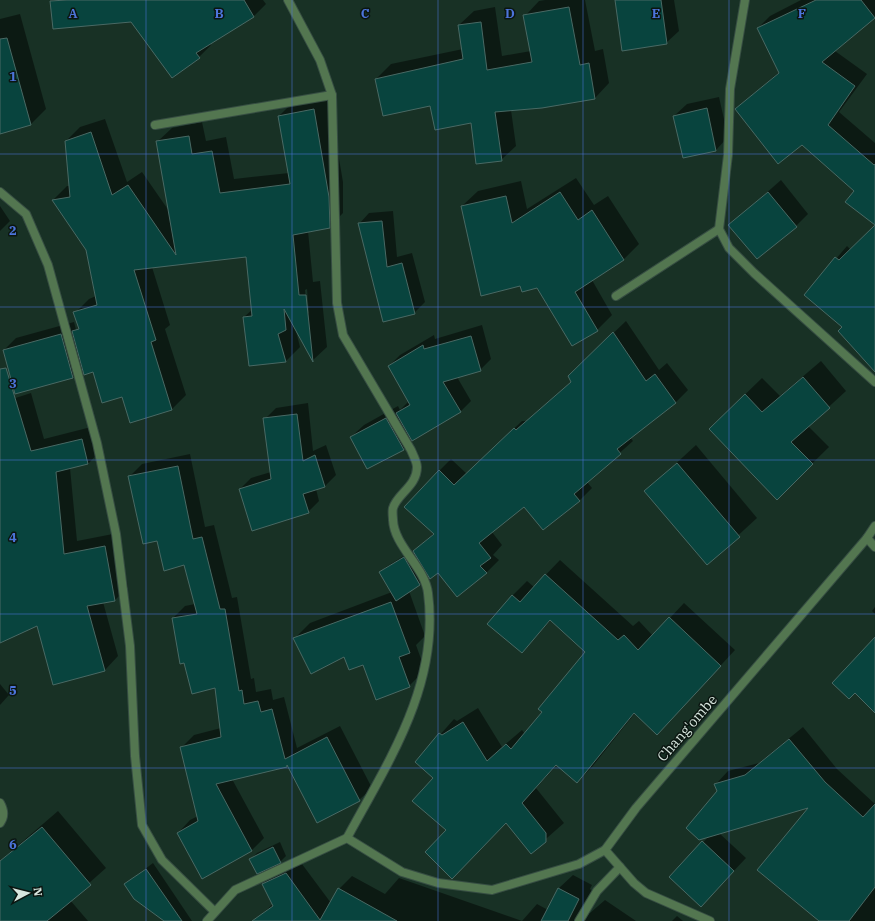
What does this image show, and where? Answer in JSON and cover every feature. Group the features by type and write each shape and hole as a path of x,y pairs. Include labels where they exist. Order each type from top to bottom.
{"street":[{"path":"207,921 214,911 235,890 347,838 406,727 425,672 429,611 428,591 421,574 397,534 393,522 393,507 415,479 417,467 411,450 343,335 337,303 332,95 320,60 288,0"},
{"path":"745,0 730,89 728,155 719,229 729,248 754,273 875,382"},
{"path":"155,125 332,95"},
{"path":"0,192 26,214 48,265 97,443 116,534 130,646 135,756 142,825 162,860 214,911"},
{"path":"616,296 719,229"},
{"name":"Chang'ombe","path":"605,850 636,808 867,538 875,526"},
{"path":"867,538 875,546"},
{"path":"0,803 3,809 4,818 0,823"},
{"path":"347,838 402,872 438,883 492,890 579,864 605,850 646,893 710,921"},
{"path":"579,921 597,891 620,867"}],"building":[{"path":"244,0 254,17 196,53 200,58 172,78 131,22 53,29 50,1"},
{"path":"615,0 661,0 667,44 622,51"},
{"path":"816,0 861,0 875,18 822,62 855,86 828,125 874,165 875,164 875,225 845,202 854,191 802,145 778,164 735,109 779,73 757,28"},
{"path":"569,7 580,65 589,63 595,99 542,108 495,112 502,161 476,164 471,123 435,130 430,106 383,116 375,79 463,59 458,25 481,22 487,70 532,62 523,15"},
{"path":"7,38 31,125 0,134 0,39"},
{"path":"707,108 716,151 683,158 673,116"},
{"path":"314,109 329,197 330,228 293,235 299,295 306,295 313,362 284,309 286,330 278,334 286,362 249,366 243,317 252,316 246,257 134,270 156,340 151,342 172,410 130,423 122,397 102,403 93,372 84,375 72,331 79,329 73,312 97,305 86,250 52,200 70,197 65,141 91,132 112,195 128,185 176,255 156,141 189,136 192,154 212,151 220,193 290,184 278,116"},
{"path":"560,192 578,220 592,210 624,260 575,292 598,331 572,346 537,288 522,292 520,286 481,296 461,206 506,196 512,223"},
{"path":"768,192 797,227 757,259 728,225"},
{"path":"382,221 387,267 402,263 415,314 383,322 358,223"},
{"path":"875,225 875,372 838,331 842,327 804,295 835,257 839,260"},
{"path":"613,332 646,381 655,374 676,403 617,449 621,454 574,494 580,501 543,530 524,507 479,543 491,558 480,566 487,573 457,597 438,573 430,579 413,551 434,534 404,507 439,470 454,485 514,428 516,430 571,382 568,376"},
{"path":"61,334 73,378 15,394 3,350"},
{"path":"471,336 481,371 443,382 461,412 412,441 396,413 410,405 388,366 423,345 424,349"},
{"path":"6,368 31,451 82,439 88,464 56,472 64,554 105,546 115,601 87,606 105,671 53,685 37,626 0,643 0,369"},
{"path":"803,377 830,408 791,442 813,464 777,500 709,429 745,394 762,412"},
{"path":"297,414 303,461 315,455 325,487 303,494 309,513 252,531 239,489 271,479 263,418"},
{"path":"386,418 404,450 367,469 350,437"},
{"path":"677,463 740,537 707,565 644,491"},
{"path":"178,466 193,539 202,537 220,609 225,609 239,691 242,690 244,704 258,701 261,712 272,709 285,759 327,737 360,801 317,823 287,765 287,767 216,784 252,851 202,879 177,833 198,821 180,747 221,737 215,688 192,694 184,663 180,664 172,618 197,614 184,565 164,571 157,541 143,544 128,476"},
{"path":"404,557 420,585 396,601 379,572"},
{"path":"545,574 618,640 624,635 638,650 669,617 721,666 657,735 634,713 577,783 556,765 522,803 546,833 546,842 531,854 506,823 452,879 425,852 446,830 412,801 433,778 415,762 439,733 442,735 463,722 487,761 506,744 511,749 542,712 538,709 585,652 550,620 522,653 487,624 512,595 520,602"},
{"path":"391,602 410,653 399,657 410,687 376,700 363,665 349,670 344,657 311,674 293,638"},
{"path":"875,637 875,713 855,693 849,699 832,683"},
{"path":"789,739 825,782 863,817 875,804 875,887 849,921 819,921 757,870 808,808 699,840 686,828 717,791 714,784 745,775"},
{"path":"42,827 91,885 47,921 0,921 0,861"},
{"path":"702,841 734,871 701,907 669,877"},
{"path":"273,847 281,863 257,874 249,859"},
{"path":"146,869 182,921 164,921 134,899 124,884"},
{"path":"286,873 320,920 338,888 397,921 252,921 273,906 262,884"},
{"path":"558,888 579,899 568,921 541,921"}]}
